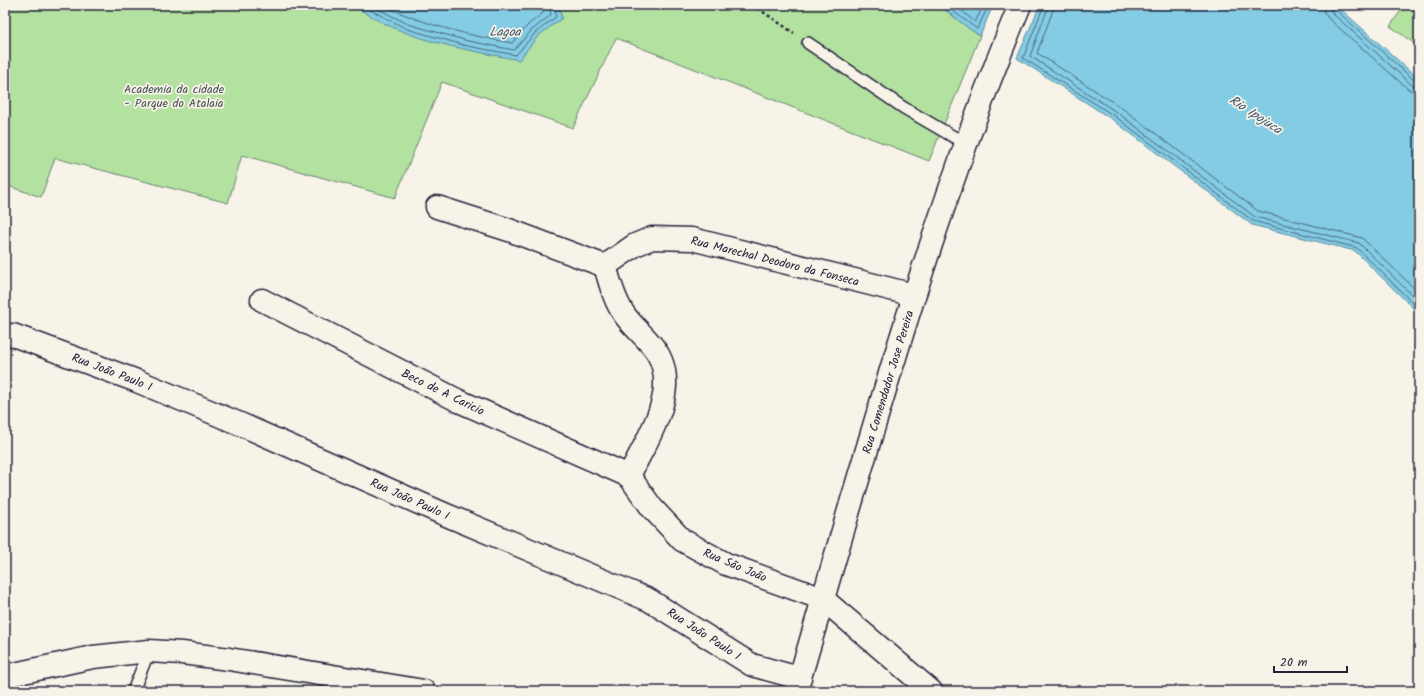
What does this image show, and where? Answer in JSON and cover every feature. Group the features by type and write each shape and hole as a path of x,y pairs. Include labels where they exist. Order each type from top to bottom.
{"street":[{"name":"Rua Comendador Jose Pereira","path":"794,687 823,599 914,295 990,77 1020,5"},
{"path":"437,207 509,230 605,266 614,296 623,314 659,355 664,371 666,388 662,405 629,476"},
{"name":"Rua Marechal Deodoro da Fonseca","path":"605,266 635,245 652,238 692,239 914,295"},
{"name":"Beco de A Caricio","path":"262,300 459,401 629,476"},
{"name":"Rua João Paulo I","path":"13,335 137,380 444,514 649,600 752,665 794,687"},
{"name":"Rua São João","path":"629,476 665,524 682,540 726,564 823,599"},
{"path":"823,599 931,691"},
{"path":"5,676 93,657 149,651 182,653 230,659 424,691"}],"lane":[{"path":"808,43 898,104 966,144"},
{"path":"133,691 149,651"}],"path":[{"path":"753,5 808,43"}],"green space":[{"name":"Academia da cidade - Parque do Atalaia","path":"5,5 937,5 980,36 929,161 616,38 573,128 442,82 395,198 242,155 228,203 55,158 41,197 5,185"},
{"path":"1405,5 1419,5 1419,47 1390,26"}],"water":[{"name":"Lagoa","path":"354,5 558,5 562,18 538,36 519,60 433,42 412,35 391,27"},
{"path":"937,5 993,5 980,36"},
{"name":"Rio Ipojuca","path":"1040,5 1336,5 1419,79 1419,314 1355,251 1252,225 1113,120 1017,58"}]}
